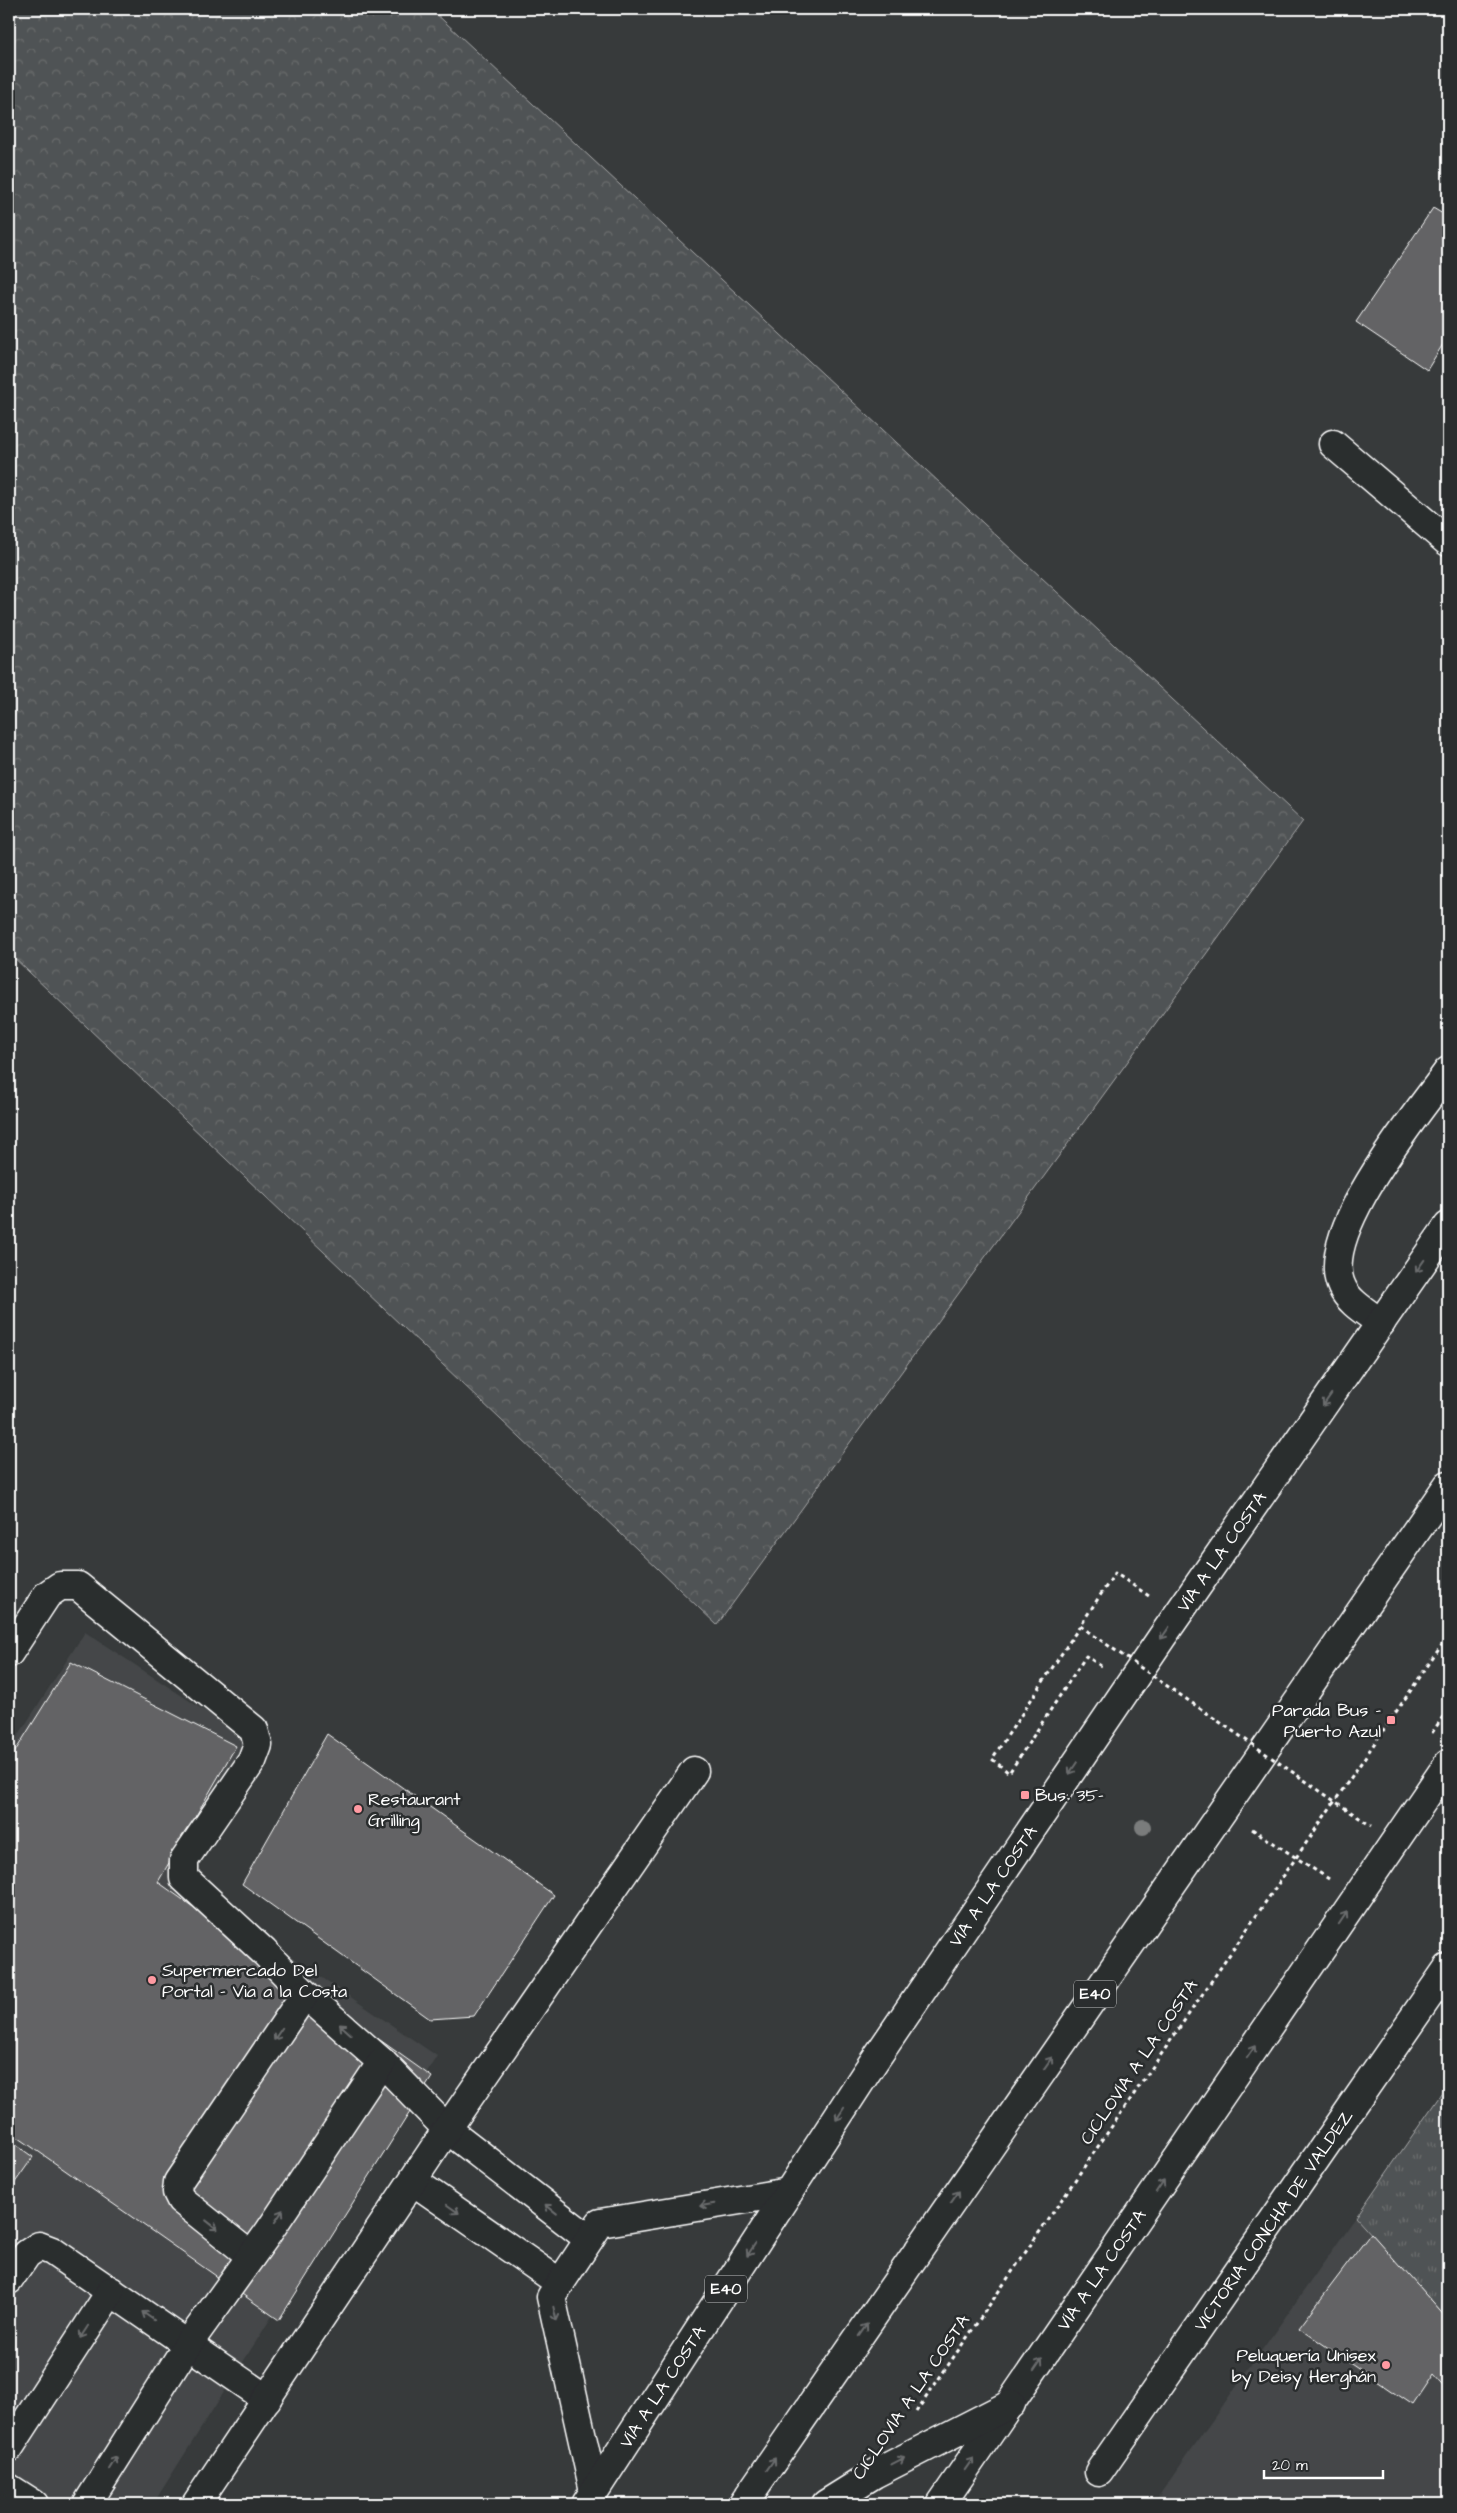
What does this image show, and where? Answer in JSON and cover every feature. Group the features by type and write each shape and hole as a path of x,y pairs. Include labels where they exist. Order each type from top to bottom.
{"main road":[{"path":"1333,444 1448,542"},
{"path":"1381,1323 1352,1301 1342,1288 1336,1270 1340,1242 1359,1197 1448,1071"},
{"name":"VÍA A LA COSTA","path":"590,2498 866,2073 1050,1801 1448,1226"},
{"name":"E40","path":"743,2504 1448,1485"},
{"path":"9,1653 46,1595 60,1586 78,1586 254,1730 258,1745 252,1761 184,1860 184,1878 306,1994 382,2062 447,2129 589,2239"},
{"name":"VÍA A LA COSTA","path":"941,2504 1448,1764"},
{"path":"196,2504 447,2129 694,1771"},
{"name":"VICTORIA CONCHA DE VALDEZ","path":"1099,2472 1448,1968"},
{"path":"251,2256 181,2200 177,2192 178,2182 306,1994"},
{"path":"87,2504 188,2344 251,2256 382,2062"},
{"path":"413,2181 560,2283"},
{"path":"590,2498 551,2297 560,2283 600,2223 790,2192"},
{"path":"9,2280 27,2254 39,2246 52,2251 267,2398"},
{"path":"9,2448 111,2291"},
{"path":"826,2504 874,2474 1011,2404"},
{"path":"9,2488 34,2504"}],"path":[{"path":"1106,1670 1086,1656 1009,1773 992,1759 1115,1573 1151,1597 1146,1605"},
{"path":"1080,1626 1371,1826"},
{"name":"CICLOVÍA A LA COSTA","path":"914,2416 1448,1636"},
{"path":"1222,1810 1333,1882"}],"shaded area":[{"name":"Supermercado Del Portal - Via a la Costa","path":"85,1632 246,1738 172,1875 437,2056 153,2504 9,2504 9,1750"},
{"path":"1356,2217 1448,2320 1448,2504 1153,2504"}],"green space":[{"path":"9,9 431,9 1303,821 717,1625 9,953"},
{"path":"1448,2084 1448,2320 1356,2217"}],"building":[{"path":"1433,208 1448,217 1448,336 1427,370 1356,322"},
{"name":"Supermercado Del Portal - Via a la Costa","path":"71,1662 236,1746 158,1882 432,2077 279,2320 9,2131 9,1761"},
{"name":"Restaurant Grilling","path":"327,1734 554,1895 474,2016 430,2019 242,1884"},
{"path":"9,2140 33,2157 9,2191"},
{"path":"1371,2233 1448,2320 1448,2392 1433,2375 1413,2405 1299,2328"}],"place":[{"name":"Parada Bus - Puerto Azul","path":"1391,1720"},
{"name":"Bus: 35-","path":"1025,1795"},
{"name":"Restaurant Grilling","path":"358,1809"},
{"name":"Supermercado Del Portal - Via a la Costa","path":"152,1980"},
{"name":"Peluquería Unisex by Deisy Herghán","path":"1386,2365"}]}
